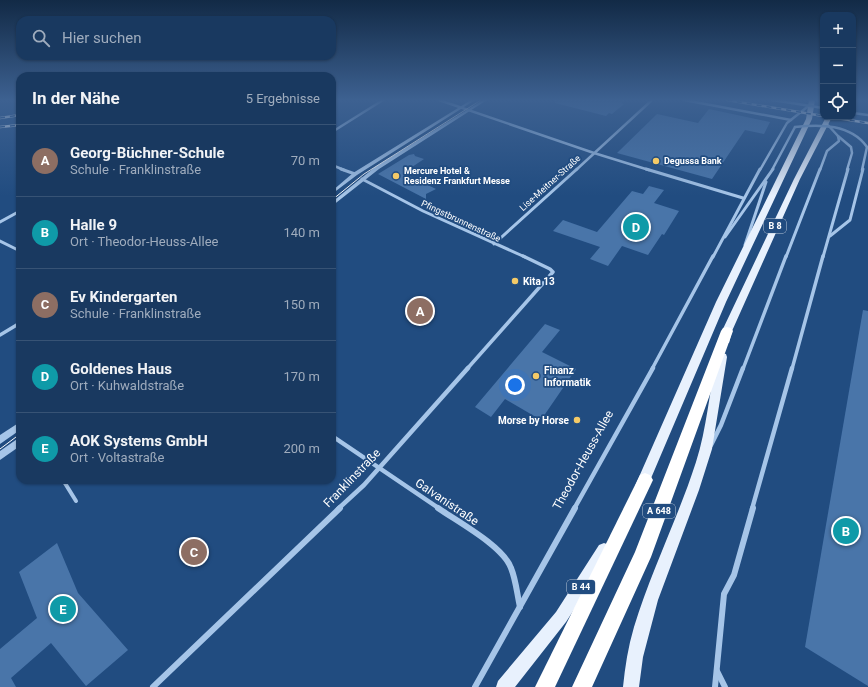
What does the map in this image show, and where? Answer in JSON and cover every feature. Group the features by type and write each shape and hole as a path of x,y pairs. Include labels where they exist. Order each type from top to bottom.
{"highway":[{"name":"A 648","path":"582,687 642,557 727,331"},
{"name":"Theodor-Heuss-Allee","path":"545,687 645,480"}],"main road":[{"name":"Theodor-Heuss-Allee","path":"645,480 736,269 803,132"},
{"name":"B 8","path":"727,331 797,179 820,132"},
{"path":"631,687 635,657 644,617 702,461 727,331"},
{"name":"B 44","path":"504,687 561,617 592,570 645,480"}],"street":[{"path":"336,190 355,174 421,132"},
{"path":"336,201 362,179 434,132"},
{"path":"535,132 594,153 743,198"},
{"name":"Lise-Meitner-Straße","path":"494,244 617,132"},
{"name":"Theodor-Heuss-Allee","path":"475,687 679,321 743,198 781,132"},
{"name":"Theodor-Heuss-Allee","path":"736,269 768,178 792,132"},
{"path":"715,687 724,594 734,575 852,153 851,147 833,132"},
{"name":"Theodor-Heuss-Allee","path":"830,236 850,220 858,191 867,147 862,140 848,132"},
{"path":"702,461 721,425 827,151 838,143 840,139 838,136"},
{"path":"336,166 355,174"},
{"name":"Theodor-Heuss-Allee","path":"716,249 768,178"},
{"name":"Pfingstbrunnenstraße","path":"362,179 423,211 550,269 553,272"},
{"path":"0,222 16,213"},
{"path":"0,242 16,249"},
{"name":"Franklinstraße","path":"153,687 336,512 378,468 553,272"},
{"path":"0,335 16,325"},
{"path":"0,440 16,428"},
{"name":"Galvanistraße","path":"336,439 495,547 508,560 515,580 520,607"},
{"path":"0,456 16,444"},
{"path":"65,484 76,501"},
{"path":"716,670 725,687"}],"building":[{"path":"638,132 744,132 712,179 617,153"},
{"name":"Mercure Hotel & Residenz Frankfurt Messe","path":"414,154 415,156 424,159 403,173 436,189 426,194 426,199 378,174 409,155"},
{"path":"649,186 664,190 654,203 679,211 664,235 662,234 648,255 622,246 608,266 590,259 600,247 553,231 563,220 597,232 632,191 643,194"},
{"path":"863,310 868,311 868,686 805,647"},
{"name":"Finanz Informatik","path":"545,324 560,330 542,352 576,369 541,420 505,399 491,417 475,407"},
{"path":"57,543 78,593 128,650 86,686 51,643 11,678 16,687 0,687 0,649 37,618 19,572"}],"tram line":[{"path":"336,197 364,174 430,132"},
{"path":"0,449 16,437"}],"place":[{"name":"Degussa Bank","path":"656,161"},
{"name":"Mercure Hotel & Residenz Frankfurt Messe","path":"396,176"},
{"name":"Goldenes Haus","path":"636,227"},
{"name":"Kita 13","path":"515,281"},
{"name":"Georg-Büchner-Schule","path":"420,311"},
{"name":"Finanz Informatik","path":"536,376"},
{"name":"Morse by Horse","path":"577,420"},
{"name":"Halle 9","path":"846,531"},
{"name":"Ev Kindergarten","path":"194,552"},
{"name":"AOK Systems GmbH","path":"63,609"}]}
